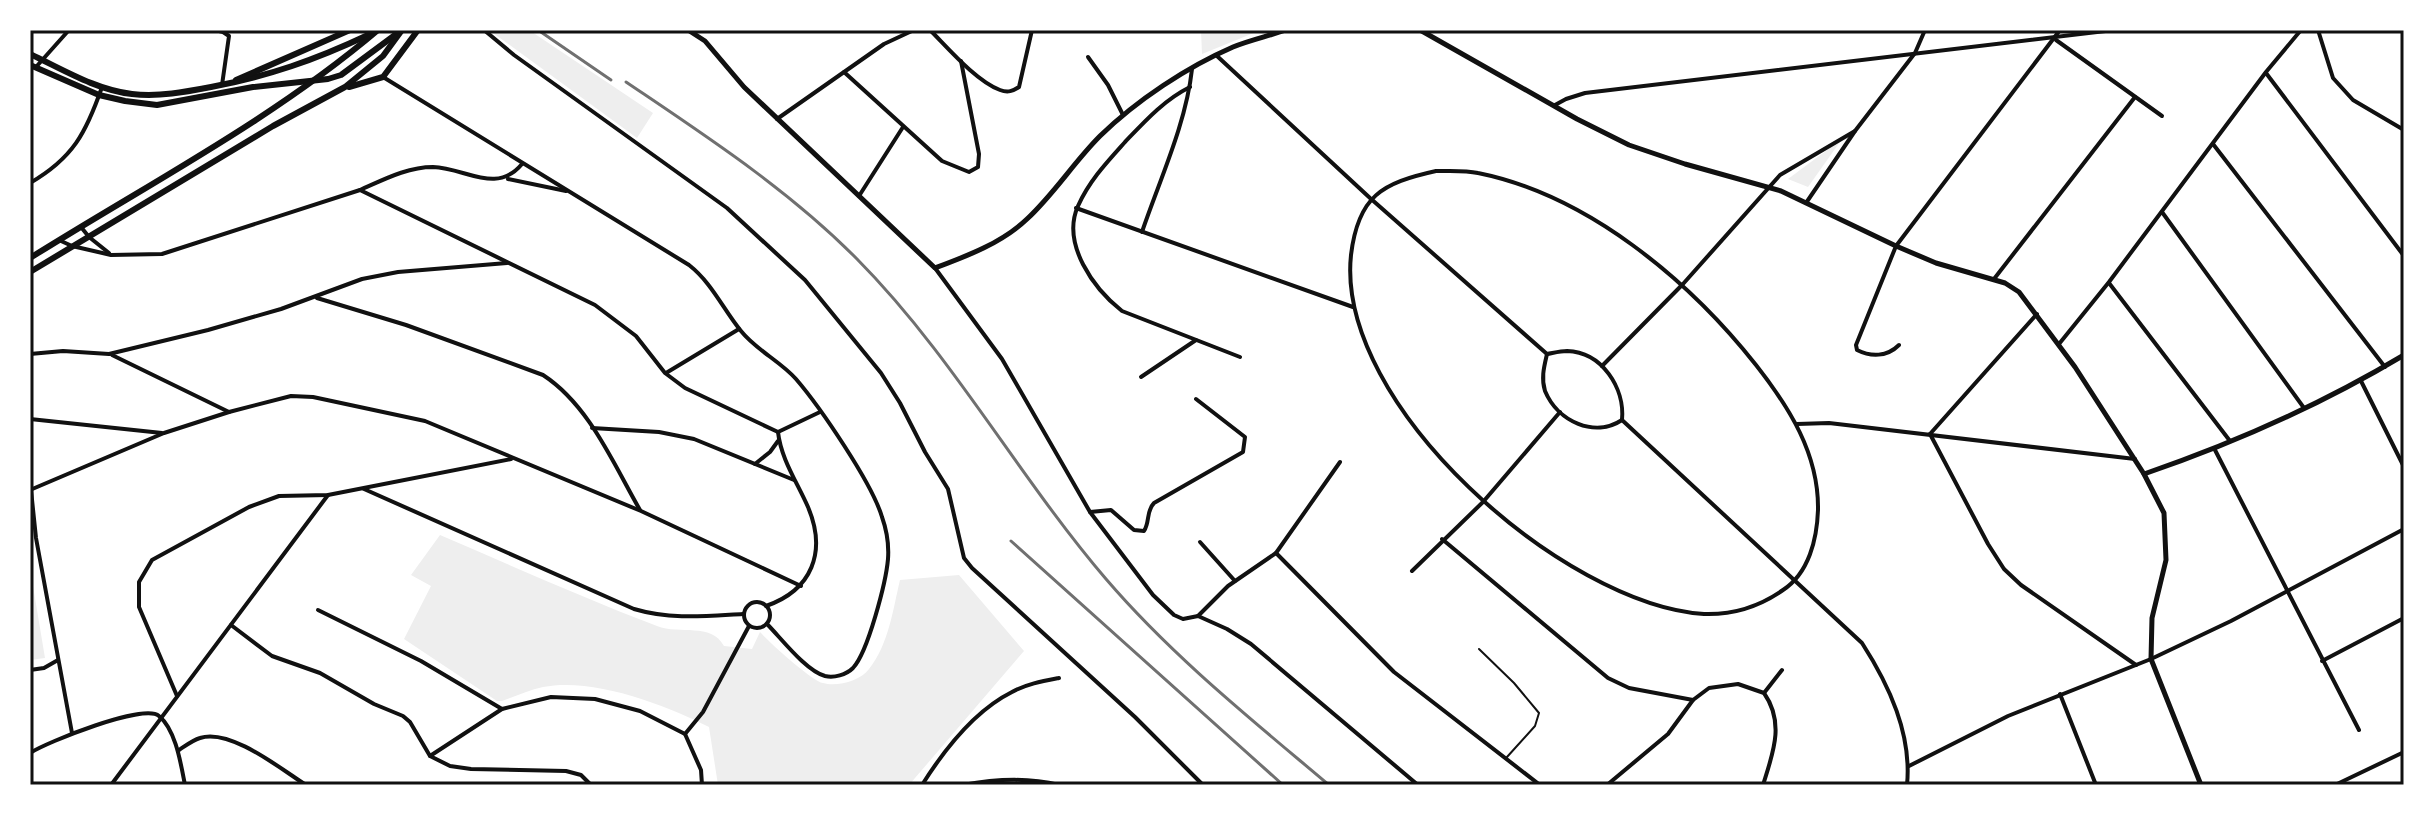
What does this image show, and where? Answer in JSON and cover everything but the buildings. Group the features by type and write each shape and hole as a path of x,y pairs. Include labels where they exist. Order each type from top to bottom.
{"main road":[{"path":"226,84 350,30"},
{"path":"30,54 101,91 159,95 290,69 378,30"},
{"path":"30,258 176,172 343,60 378,30"},
{"path":"33,66 125,101 157,105 253,87 328,79 341,75 402,30"},
{"path":"345,87 383,77 418,30"},
{"path":"688,30 705,41 744,87 935,268 971,254 1028,219 1086,151 1123,115 1192,69 1234,47 1286,30"},
{"path":"1420,30 1629,145 1769,187 1936,263 2011,286 2029,302 2135,459 2164,513 2166,560 2152,618 2151,659 2201,785"},
{"path":"30,272 273,126 345,87 383,56 391,41"},
{"path":"383,56 383,77"},
{"path":"2144,474 2231,443 2361,381 2404,355"}],"street":[{"path":"33,66 43,60 69,30"},
{"path":"215,30 229,36 226,84"},
{"path":"484,30 514,55 727,208 805,280 881,373 900,403 948,489 964,558 1135,717 1203,785"},
{"path":"777,119 884,44 914,30"},
{"path":"930,30 961,61 999,90 1014,91 1022,81 1032,30"},
{"path":"1806,203 1855,131 1915,53 1925,30"},
{"path":"1899,345 1889,353 1872,355 1857,350 1856,345 1896,246 2060,30"},
{"path":"1555,105 1585,93 2114,30"},
{"path":"2059,344 2301,30"},
{"path":"2318,30 2333,78 2353,100 2404,130"},
{"path":"2054,38 2162,116"},
{"path":"1217,56 1370,198 1547,354"},
{"path":"1088,57 1108,85 1123,115"},
{"path":"844,72 942,161 963,171 975,170 980,162 979,154 961,61"},
{"path":"1142,232 1190,87 1192,69"},
{"path":"2266,72 2404,256"},
{"path":"383,77 700,273 739,329 795,378 820,412 872,493 882,516 888,547 885,578 862,655 852,669 842,675 828,677 814,671 767,624"},
{"path":"1190,87 1149,117 1098,171 1076,208 1074,230 1077,251 1093,281 1108,300 1136,318 1240,357"},
{"path":"30,183 67,157 78,141 101,91"},
{"path":"1994,279 2135,97"},
{"path":"859,196 903,127"},
{"path":"1602,366 1683,284 1780,175 1855,131"},
{"path":"2213,144 2385,367"},
{"path":"505,178 513,175 523,163"},
{"path":"59,240 111,255 162,254 360,190 407,170 433,167 570,192"},
{"path":"1436,171 1475,172 1514,183 1606,227 1683,284 1733,336 1783,400 1810,456 1818,490 1818,523 1812,548 1794,583 1763,604 1711,614 1682,612 1640,600 1598,581 1560,558 1483,502 1433,450 1374,365 1354,307 1350,270 1359,219 1370,198 1405,177 1436,171"},
{"path":"360,190 595,305 636,336 665,373 685,388 778,432"},
{"path":"1076,208 1354,307"},
{"path":"2162,212 2304,408"},
{"path":"81,227 111,255"},
{"path":"30,354 63,351 109,354 208,330 374,276 509,262"},
{"path":"935,268 1002,359 1090,512 1153,595 1174,615 1183,619 1198,616 1235,581 1276,553 1340,462"},
{"path":"2109,282 2231,443"},
{"path":"315,297 406,325 543,375 571,395 641,511"},
{"path":"1930,434 2037,314"},
{"path":"665,373 739,329"},
{"path":"1141,377 1196,340"},
{"path":"1547,354 1566,351 1582,354 1602,366 1619,388 1624,403 1622,420"},
{"path":"109,354 229,412"},
{"path":"1547,354 1542,374 1545,391 1560,412 1580,426 1597,430 1611,427 1622,420"},
{"path":"2361,381 2404,467"},
{"path":"72,733 30,490 164,433 291,396 313,397 425,421 641,511 801,586"},
{"path":"1090,512 1111,510 1134,530 1144,531 1148,512 1154,503 1243,452 1245,437 1196,399"},
{"path":"778,432 820,412"},
{"path":"1412,571 1483,502 1560,412"},
{"path":"30,419 164,433"},
{"path":"1622,420 1862,643 1893,699 1909,766 1907,785"},
{"path":"1797,424 1829,423 2135,459"},
{"path":"592,428 659,432 694,439 794,480"},
{"path":"766,606 782,601 801,586 813,566 815,530 778,432"},
{"path":"1930,434 2004,569 2021,585 2136,665"},
{"path":"755,464 779,440"},
{"path":"2215,450 2359,730"},
{"path":"177,696 139,607 139,582 152,560 249,507 279,496 328,495 512,458"},
{"path":"362,488 634,609 684,617 743,614 751,604 759,603 766,606 770,614 767,624 760,628 749,626 743,614"},
{"path":"111,785 328,495"},
{"path":"1909,766 2060,693 2151,659 2404,529"},
{"path":"1442,539 1608,678 1629,688 1693,700"},
{"path":"1200,542 1235,581"},
{"path":"1276,553 1394,672 1540,785"},
{"path":"318,610 421,661 502,709"},
{"path":"1198,616 1251,644 1418,785"},
{"path":"2322,661 2404,618"},
{"path":"231,625 272,656 320,673 374,704 403,716 410,722 430,756 450,766 566,771 581,775 591,785"},
{"path":"685,734 703,712 749,626"},
{"path":"30,670 44,668 58,660"},
{"path":"1764,693 1782,670"},
{"path":"922,785 939,758 984,711 1011,692 1033,683 1059,678"},
{"path":"1607,785 1668,734 1693,700 1709,688 1738,684 1764,693 1775,713 1777,729 1763,785"},
{"path":"2060,693 2096,785"},
{"path":"430,756 502,709 551,697 595,699 640,711 685,734 701,770 702,785"},
{"path":"30,753 43,744 72,733 146,712 160,717 179,750 185,785"},
{"path":"179,750 199,738 214,736 234,741 306,785"},
{"path":"2335,785 2404,752"},
{"path":"963,785 998,779 1059,785"}],"lane":[{"path":"1479,649 1539,713 1535,726 1506,758"}],"shaded area":[{"path":"489,30 529,30 653,113 637,138"},
{"path":"1201,30 1261,30 1202,54"},
{"path":"1842,139 1808,187 1788,179"},
{"path":"440,535 657,626 703,631 724,646 752,649 760,632 801,669 823,683 848,682 869,669 886,638 900,580 959,575 1024,651 909,785 718,785 709,727 692,719 629,695 584,686 543,687 497,701 404,639 431,586 411,575"},
{"path":"30,568 45,658 30,660"}],"railway":[{"path":"538,30 611,80"},
{"path":"626,82 775,187 857,259 924,335 1074,540 1131,607 1213,686 1329,785"},
{"path":"1011,541 1283,785"}]}
